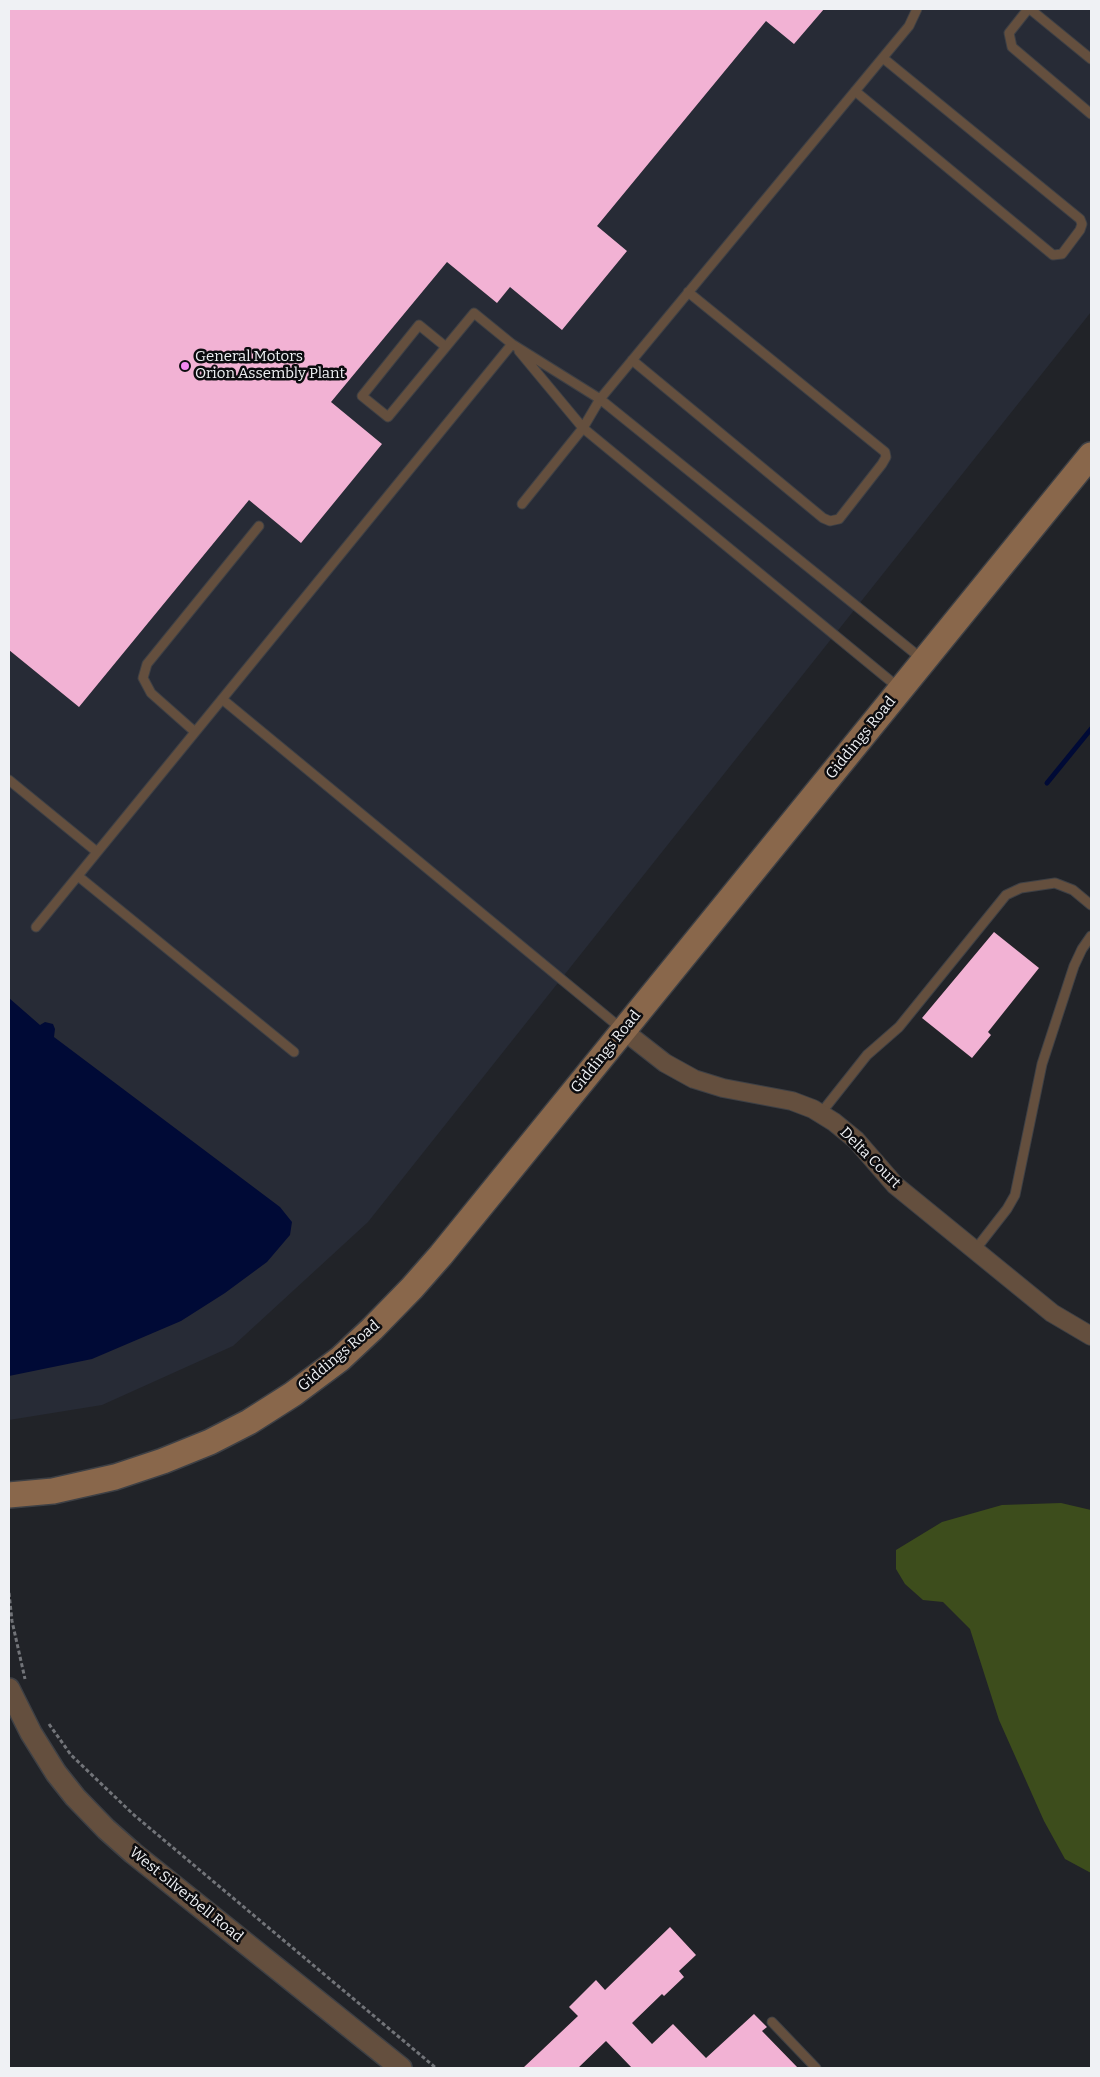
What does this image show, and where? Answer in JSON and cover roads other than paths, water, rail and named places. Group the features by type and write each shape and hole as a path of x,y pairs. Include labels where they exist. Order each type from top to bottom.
{"main road":[{"name":"Giddings Road","path":"9,1495 34,1493 87,1484 163,1461 210,1442 248,1422 305,1386 356,1344 412,1288 624,1031 1091,454"}],"street":[{"name":"Delta Court","path":"624,1031 665,1063 694,1079 722,1088 778,1097 821,1114 856,1140 895,1184 975,1250 1052,1313 1091,1336"},
{"name":"West Silverbell Road","path":"17,1686 31,1733 56,1772 101,1824 140,1859 401,2068"}],"lane":[{"path":"522,504 583,428 600,399 883,58 909,26 917,9"},
{"path":"1091,59 1029,9 1009,33 1012,47 1091,114"},
{"path":"855,91 1053,255 1062,254 1080,230 1082,224 1080,219 883,58"},
{"path":"632,360 823,518 830,521 839,519 882,464 886,457 884,452 688,292"},
{"path":"446,347 419,325 362,396 388,417 446,347 474,313 512,344 600,399 924,661"},
{"path":"512,344 583,428 900,689"},
{"path":"36,927 512,344"},
{"path":"195,732 151,693 143,678 147,664 258,526"},
{"path":"222,700 624,1031"},
{"path":"9,780 97,852"},
{"path":"78,876 294,1052"},
{"path":"821,1114 867,1054 899,1027 1006,895 1021,888 1055,883 1068,887 1091,905"},
{"path":"975,1250 1007,1209 1015,1195 1042,1064 1074,966 1091,936"},
{"path":"772,2022 816,2068"}],"water":[{"path":"9,998 40,1025 45,1022 53,1024 55,1029 54,1037 280,1207 292,1222 290,1235 267,1262 225,1293 181,1321 92,1359 9,1376"}],"waterway":[{"path":"1047,783 1091,729"}],"place":[{"name":"General Motors Orion Assembly Plant","path":"185,366"}]}
